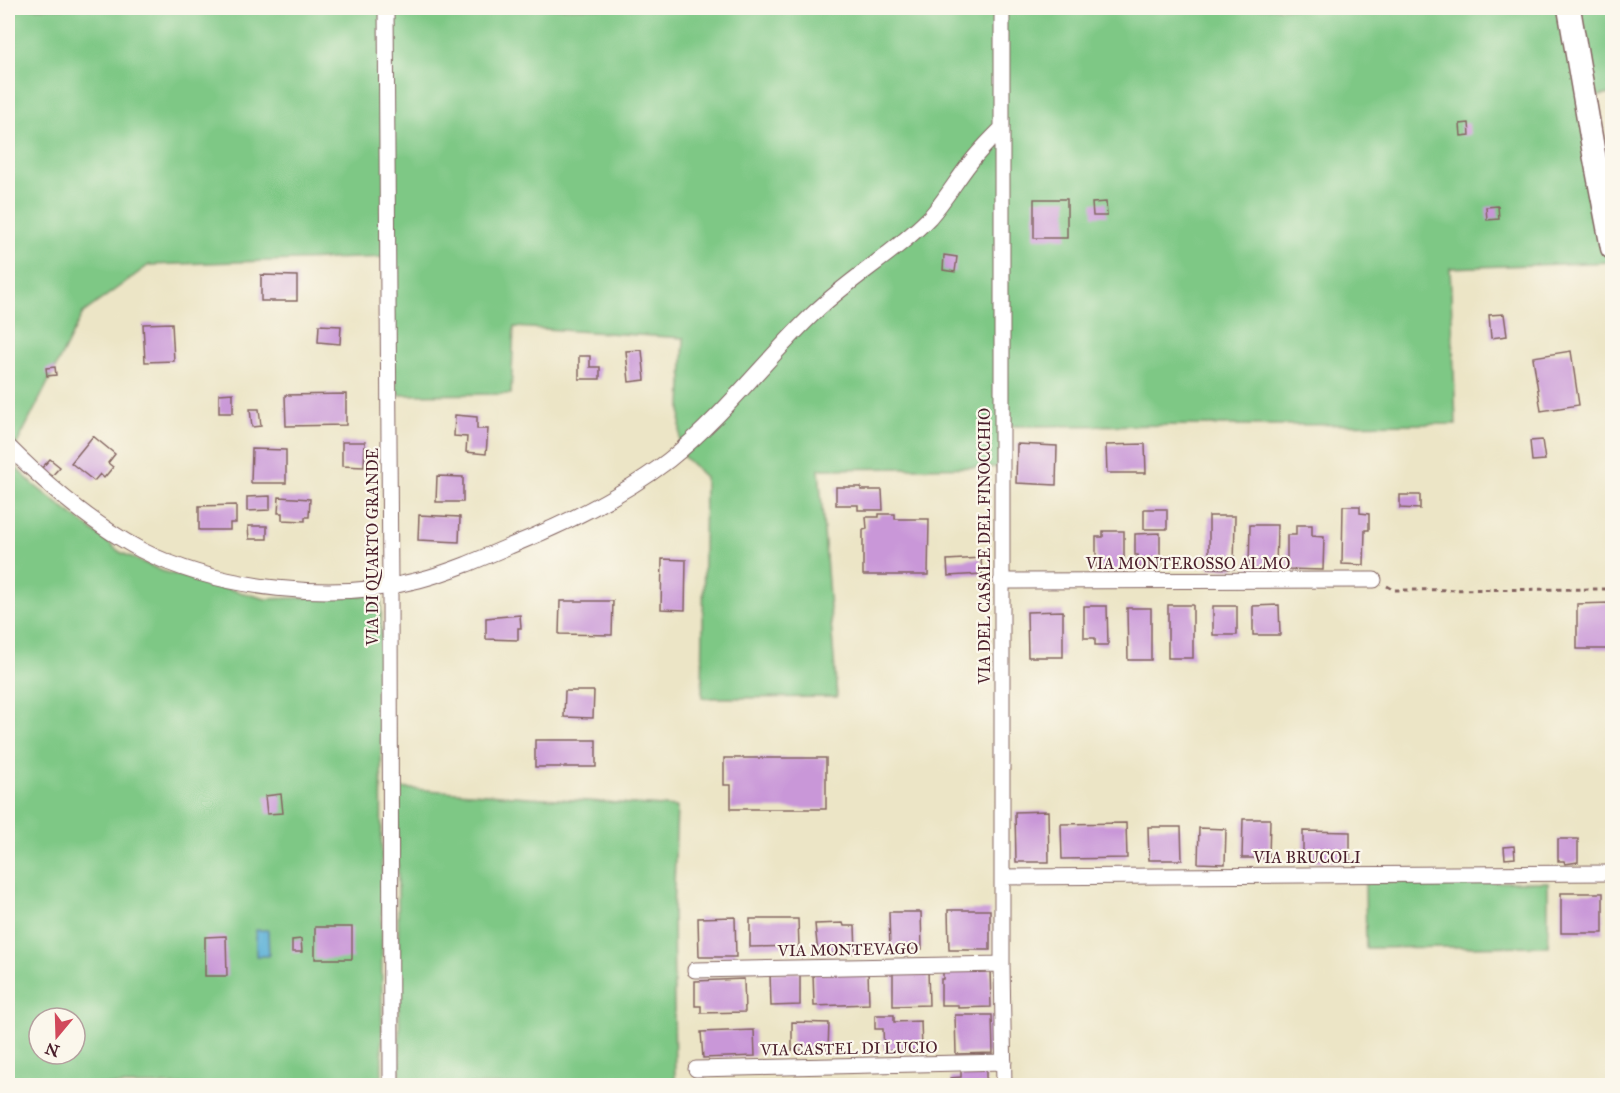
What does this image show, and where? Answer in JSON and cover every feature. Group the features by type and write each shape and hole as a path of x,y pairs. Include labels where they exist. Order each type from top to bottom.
{"main road":[{"path":"1569,8 1612,248"}],"street":[{"name":"VIA DI QUARTO GRANDE","path":"386,8 391,1086"},
{"name":"VIA DEL CASALE DEL FINOCCHIO","path":"1002,8 1001,582 1004,1086"},
{"path":"8,446 45,482 97,522 143,551 173,563 234,581 285,589 323,590 390,586 417,581 449,571 532,537 600,503 659,467 700,433 818,309 922,225 971,162 1002,128"},
{"name":"VIA MONTEROSSO ALMO","path":"1001,582 1374,580"},
{"name":"VIA BRUCOLI","path":"1002,877 1612,873"},
{"name":"VIA MONTEVAGO","path":"695,970 1002,964"},
{"name":"VIA CASTEL DI LUCIO","path":"696,1069 1004,1062"}],"path":[{"path":"1374,580 1394,590 1612,589"}],"green space":[{"path":"8,8 1612,8 1612,94 1585,98 1612,248 1612,262 1450,268 1456,424 1003,426 1002,467 819,469 837,697 702,698 705,477 679,452 684,338 514,327 511,394 389,395 388,257 149,265 83,313 13,452 8,446"},
{"path":"8,460 35,486 120,552 162,571 266,599 373,595 381,599 382,1085 8,1085"},
{"path":"397,788 677,807 673,913 675,1085 400,1085"},
{"path":"1365,882 1548,882 1548,946 1366,948"}],"water":[{"path":"256,930 268,930 269,956 256,956"}],"building":[{"path":"1469,123 1470,135 1461,136 1460,124"},
{"path":"1034,199 1067,199 1067,238 1034,238"},
{"path":"1106,202 1107,216 1093,216 1092,203"},
{"path":"1498,206 1499,219 1487,220 1486,207"},
{"path":"944,255 957,257 955,272 943,270"},
{"path":"261,275 297,276 297,301 261,301"},
{"path":"1504,314 1507,336 1491,338 1489,315"},
{"path":"172,323 174,361 145,362 143,324"},
{"path":"319,325 341,326 340,344 318,342"},
{"path":"642,350 645,380 629,382 626,351"},
{"path":"1571,351 1579,405 1541,411 1533,357"},
{"path":"579,356 590,356 590,367 600,367 600,379 579,379"},
{"path":"55,367 56,375 47,376 46,368"},
{"path":"233,393 233,413 219,413 219,394"},
{"path":"346,394 346,425 286,426 285,395"},
{"path":"250,409 259,409 261,426 252,427"},
{"path":"455,415 477,417 477,429 488,429 486,454 466,452 467,437 454,436"},
{"path":"93,436 115,454 108,463 113,467 104,478 100,474 94,481 71,463"},
{"path":"1542,440 1545,460 1532,461 1530,441"},
{"path":"342,442 365,442 364,467 342,466"},
{"path":"1017,444 1057,446 1056,485 1016,483"},
{"path":"1145,444 1146,473 1107,473 1106,445"},
{"path":"252,449 286,450 286,483 251,483"},
{"path":"50,459 60,467 50,478 40,470"},
{"path":"437,476 463,477 463,502 436,502"},
{"path":"836,487 882,490 883,510 858,510 858,505 836,505"},
{"path":"1400,495 1420,495 1420,509 1400,508"},
{"path":"270,496 270,510 247,511 247,497"},
{"path":"279,497 310,499 309,517 305,517 305,521 282,520 282,513 278,513"},
{"path":"236,505 236,523 230,523 230,530 199,530 199,506"},
{"path":"1343,506 1360,506 1360,513 1369,514 1369,530 1365,530 1364,565 1342,564"},
{"path":"1144,509 1167,509 1167,529 1144,529"},
{"path":"879,514 895,514 895,519 929,519 928,575 863,575 863,530 867,529 866,517 879,517"},
{"path":"419,515 460,517 459,542 418,540"},
{"path":"1209,516 1235,516 1234,569 1209,568"},
{"path":"1250,525 1277,525 1276,570 1249,569"},
{"path":"1296,525 1312,525 1312,536 1324,537 1323,570 1287,569 1287,535 1296,535"},
{"path":"248,526 267,526 267,539 249,539"},
{"path":"1103,531 1124,531 1124,571 1096,571 1096,537 1103,537"},
{"path":"1160,533 1160,568 1138,568 1138,555 1135,555 1135,534"},
{"path":"981,558 982,574 948,576 947,560"},
{"path":"662,559 686,560 685,610 661,609"},
{"path":"560,601 613,601 612,635 559,634"},
{"path":"1610,603 1611,649 1577,649 1577,604"},
{"path":"1168,605 1193,605 1193,658 1168,658"},
{"path":"1279,605 1280,635 1253,635 1253,606"},
{"path":"1084,606 1107,606 1108,645 1095,645 1095,638 1084,638"},
{"path":"1213,606 1237,606 1237,635 1213,635"},
{"path":"1127,608 1151,608 1151,660 1128,660"},
{"path":"1063,611 1063,657 1028,657 1027,612"},
{"path":"520,615 521,628 518,628 518,640 486,639 486,618"},
{"path":"565,691 594,691 593,718 564,717"},
{"path":"535,740 596,740 596,767 535,767"},
{"path":"724,758 826,758 826,809 731,809 731,785 724,785"},
{"path":"281,794 283,813 267,814 265,796"},
{"path":"1610,808 1612,808 1612,860 1610,860"},
{"path":"1048,811 1049,862 1016,862 1015,812"},
{"path":"1243,819 1270,819 1269,858 1242,858"},
{"path":"1126,823 1127,858 1062,859 1061,824"},
{"path":"1148,827 1181,827 1182,860 1149,860"},
{"path":"1199,828 1226,829 1225,864 1198,863"},
{"path":"1303,831 1350,832 1350,862 1303,861"},
{"path":"1558,839 1578,839 1578,862 1565,864 1564,861 1558,861"},
{"path":"1514,846 1515,858 1505,859 1504,847"},
{"path":"1561,893 1603,893 1603,933 1561,933"},
{"path":"948,910 990,910 990,950 949,950"},
{"path":"889,912 921,912 922,949 890,950"},
{"path":"735,917 736,957 699,957 698,918"},
{"path":"750,919 798,919 799,946 750,947"},
{"path":"843,923 844,926 855,926 856,953 818,954 815,924"},
{"path":"315,927 352,927 352,959 315,959"},
{"path":"226,936 227,976 205,976 205,937"},
{"path":"301,939 302,952 292,952 292,940"},
{"path":"990,968 991,1007 958,1008 958,1005 941,1005 943,969"},
{"path":"928,970 929,1005 893,1006 893,971"},
{"path":"868,971 869,1004 814,1006 813,973"},
{"path":"800,972 800,1005 771,1006 770,973"},
{"path":"744,979 745,1012 701,1013 701,1006 695,1006 695,981"},
{"path":"875,1015 894,1015 894,1022 921,1021 922,1050 884,1051 883,1029 875,1029"},
{"path":"955,1015 992,1015 993,1053 956,1054"},
{"path":"792,1022 829,1023 828,1050 792,1050"},
{"path":"754,1030 755,1056 703,1058 701,1032"},
{"path":"961,1065 986,1065 986,1086 951,1086 951,1078 961,1077"}]}
